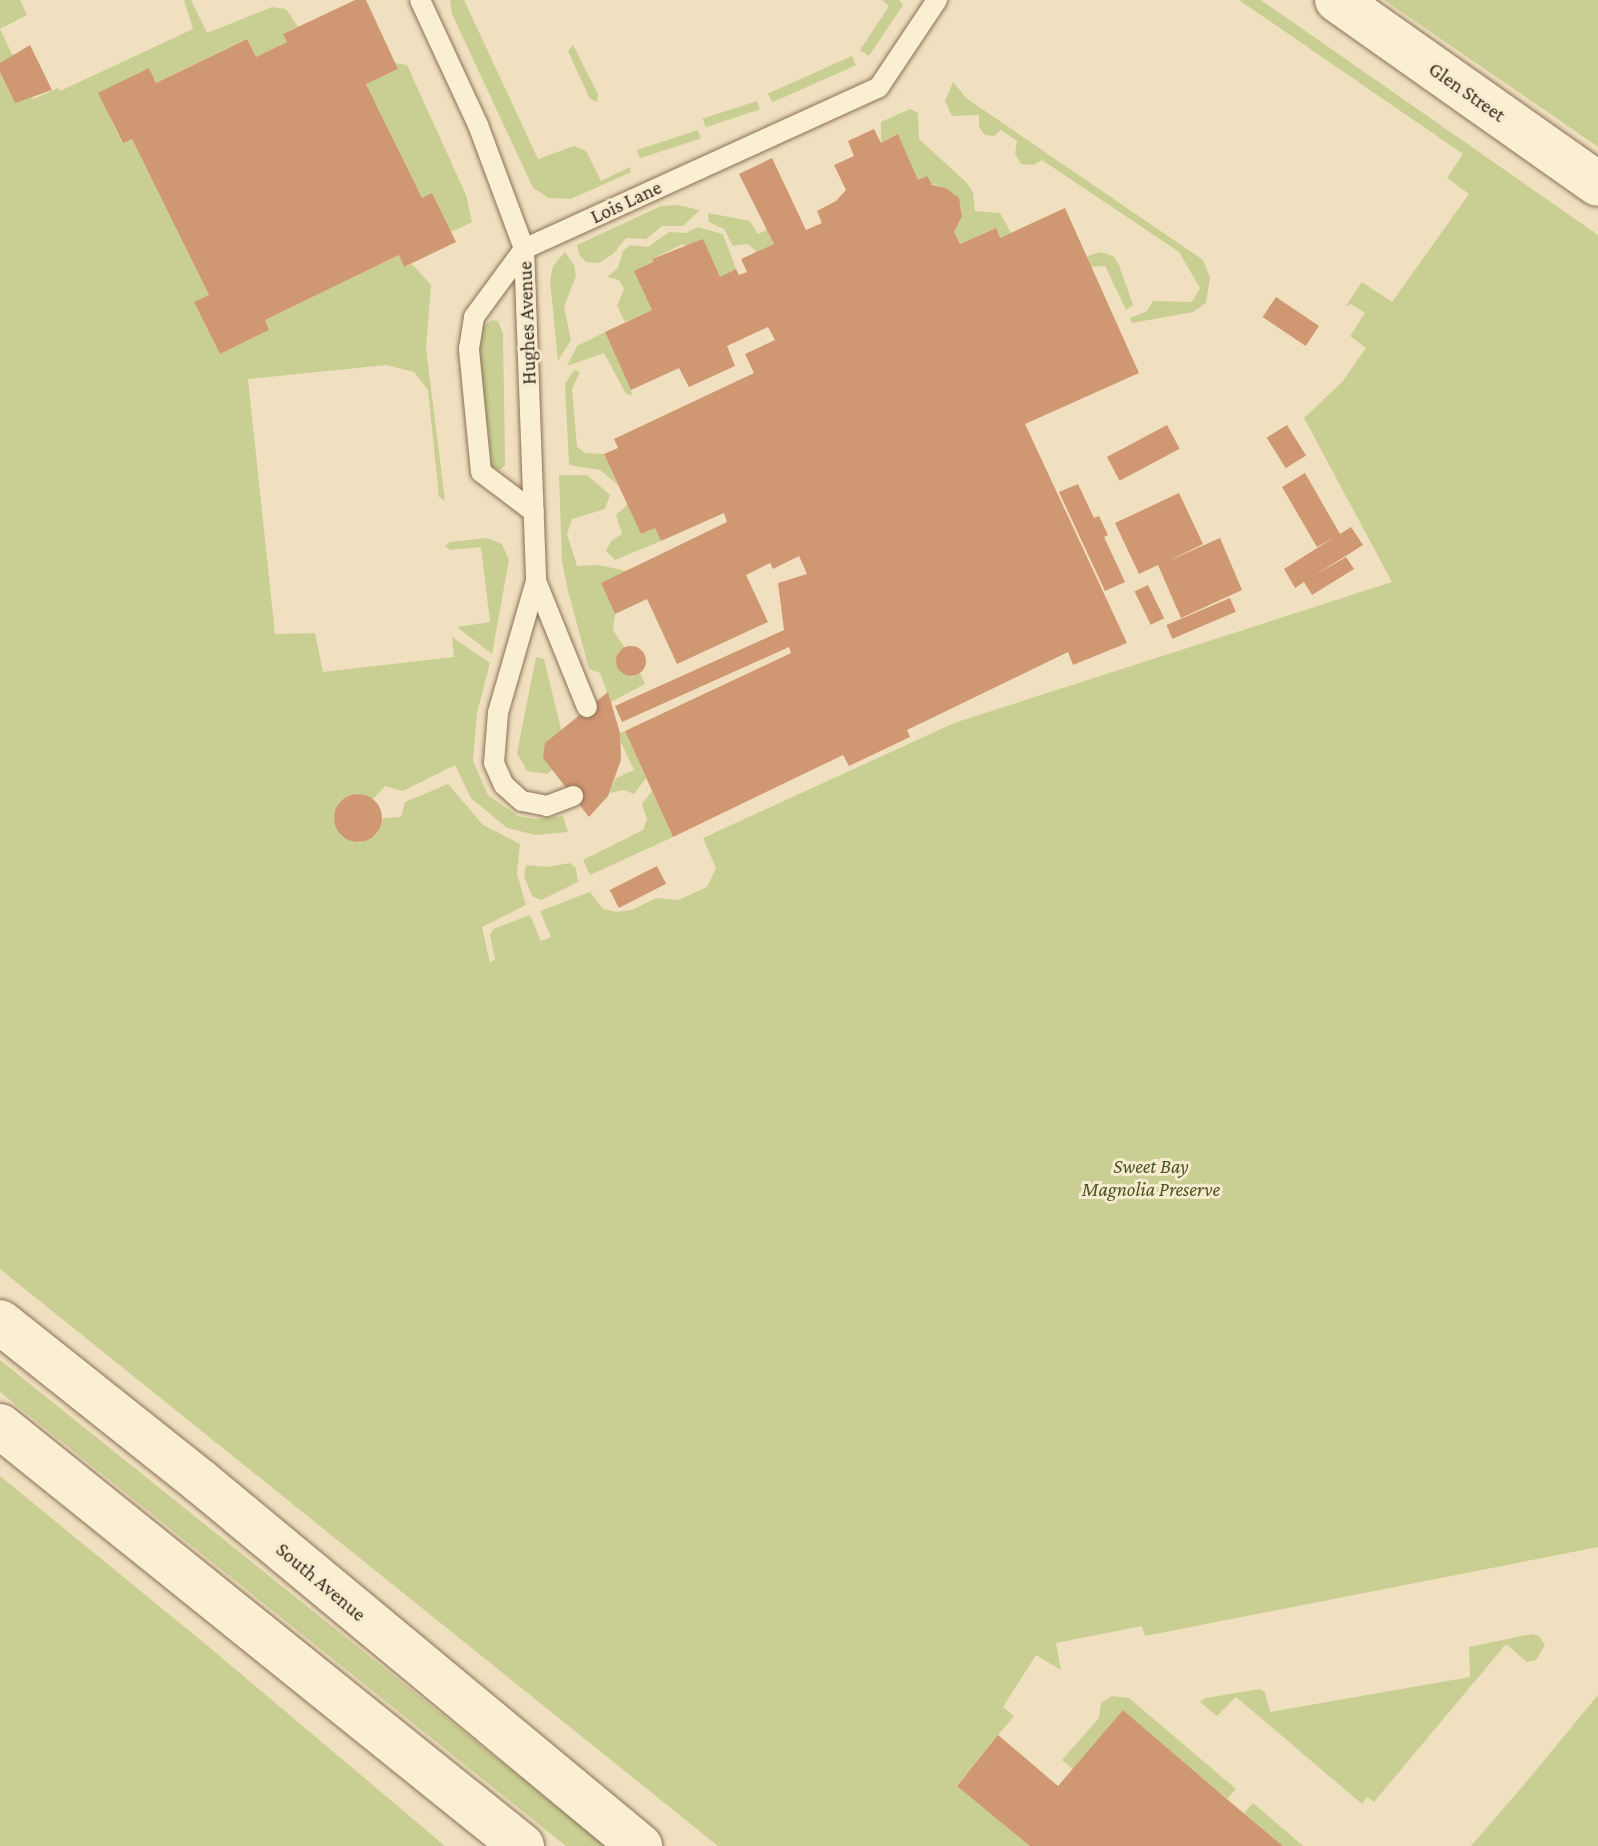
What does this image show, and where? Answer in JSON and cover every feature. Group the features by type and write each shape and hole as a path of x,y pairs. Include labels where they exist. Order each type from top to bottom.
{"street":[{"name":"Glen Street","path":"1337,0 1598,184"},
{"name":"South Avenue","path":"0,1322 200,1481 640,1846"},
{"path":"0,1426 522,1846"}],"lane":[{"path":"420,0 478,125 524,249"},
{"name":"Lois Lane","path":"524,249 879,87 937,0"},
{"name":"Hughes Avenue","path":"524,249 474,317 469,349 481,472 534,512"},
{"name":"Hughes Avenue","path":"524,249 536,581 498,713 494,763 504,785 522,801 547,806 573,796"},
{"name":"Hughes Avenue","path":"536,581 587,707"}],"green space":[{"path":"0,0 20,0 27,15 0,29"},
{"name":"Sweet Bay Magnolia Preserve","path":"184,0 191,0 207,33 272,7 286,9 298,27 284,33 287,42 256,57 246,39 156,83 149,68 99,94 122,143 132,139 209,295 195,303 220,354 269,330 265,320 399,255 404,267 412,264 431,285 426,348 445,501 439,497 428,390 414,372 386,365 248,379 275,634 315,633 323,672 454,657 452,637 490,663 477,713 473,761 488,795 518,816 535,819 563,816 568,832 536,835 507,828 471,798 455,765 403,791 385,786 373,799 357,793 340,801 333,818 341,836 360,843 376,835 383,818 401,817 405,802 448,784 483,825 520,844 517,874 526,905 482,927 490,963 495,959 490,935 493,929 530,915 541,941 551,937 540,911 590,892 603,909 616,912 631,910 657,898 679,900 707,887 716,868 703,838 954,723 1392,582 1304,418 1342,382 1366,348 1350,336 1365,313 1351,304 1345,307 1362,282 1392,302 1469,194 1447,178 1463,154 1239,0 1261,0 1598,235 1598,1547 1145,1636 1142,1626 1056,1643 1061,1670 1036,1655 1003,1707 1014,1716 957,1785 1030,1846 718,1846 0,1269 0,72 15,102 31,95 33,99 58,88 60,91 193,29"},
{"path":"450,0 464,0 538,159 574,146 586,151 601,181 630,167 631,172 571,199 549,198 533,188 452,14"},
{"path":"882,0 899,0 903,5 869,56 860,50 889,6"},
{"path":"1384,0 1598,0 1598,147 1549,113"},
{"path":"0,29 13,56 0,63"},
{"path":"573,45 598,94 597,102 590,99 568,51"},
{"path":"852,56 856,65 772,103 768,93"},
{"path":"395,63 407,65 466,195 472,222 451,232 432,193 422,198 366,84 398,69"},
{"path":"953,82 966,98 1203,260 1210,277 1206,303 1193,312 1132,323 1130,318 1147,311 1153,301 1192,302 1200,288 1179,252 1042,160 1033,165 1021,164 1015,154 1017,141 1001,130 994,136 985,135 979,127 979,115 952,116 945,101"},
{"path":"757,101 760,110 706,127 703,119"},
{"path":"910,109 918,113 919,139 966,182 973,192 975,211 1000,213 1011,233 1000,238 995,228 960,244 954,232 962,213 958,198 946,188 918,180 898,134 881,143 881,122"},
{"path":"698,130 701,139 640,158 637,150"},
{"path":"678,205 700,210 683,226 662,226 646,239 626,238 614,253 599,263 586,262 580,256 577,245 661,206"},
{"path":"708,213 750,221 758,234 767,230 774,244 757,252 748,244 733,246 724,229 709,222"},
{"path":"698,227 723,234 736,269 720,277 683,244 652,259 652,310 625,322 617,306 624,289 619,280 607,277 618,268 623,251 630,245 648,247 669,232 686,233"},
{"path":"565,252 574,265 576,276 564,307 571,340 558,361 550,280 553,266"},
{"path":"1101,252 1113,256 1119,265 1133,305 1126,310 1105,266 1091,267 1087,256"},
{"path":"492,320 498,321 503,333 505,466 499,470 492,466 478,349 480,329"},
{"path":"605,332 632,395 626,394 604,353 567,366 577,346"},
{"path":"574,370 580,372 572,389 577,447 585,453 604,454 619,486 600,470 569,465 565,384"},
{"path":"559,475 587,475 610,495 605,509 572,519 567,534 577,566 598,565 627,571 601,583 615,614 613,630 625,648 619,651 616,662 621,673 632,677 640,673 645,684 611,702 600,673 589,669 568,591 562,562"},
{"path":"628,504 641,534 655,528 661,541 615,560 606,551 611,541 622,534 616,515"},
{"path":"487,538 502,544 509,560 492,654 457,627 490,622 481,547 450,550 445,546 450,542"},
{"path":"536,657 544,659 562,733 557,765 547,774 527,771 517,753"},
{"path":"625,731 646,778 634,794 624,790 609,793 616,778 634,770 620,740 620,733"},
{"path":"652,791 673,837 590,875 583,860 643,830 647,819 642,804"},
{"path":"570,863 576,868 578,882 541,900 532,896 524,876 526,865 547,867"},
{"path":"0,1360 606,1846 566,1846 0,1392"},
{"path":"0,1476 209,1647 445,1846 0,1846"},
{"path":"1531,1634 1539,1636 1545,1645 1536,1660 1527,1662 1506,1644 1374,1802 1367,1797 1362,1804 1236,1697 1217,1716 1200,1702 1206,1698 1260,1689 1265,1692 1270,1712 1470,1677 1469,1647"},
{"path":"1598,1695 1598,1846 1471,1846 1522,1787"},
{"path":"1112,1696 1129,1698 1236,1789 1227,1799 1123,1710 1073,1769 1062,1760 1099,1718 1101,1703"},
{"path":"1253,1803 1303,1846 1283,1846 1244,1813"}],"building":[{"path":"355,0 366,0 398,69 366,84 422,198 432,193 456,242 404,267 399,255 265,320 269,330 220,354 194,302 209,295 132,139 123,143 98,93 149,68 156,83 247,39 256,57 287,42 283,34"},
{"path":"30,45 52,90 15,103 0,72 0,63"},
{"path":"874,129 881,143 898,134 918,180 927,176 932,185 946,188 959,198 962,216 954,232 960,244 996,228 1000,238 1065,208 1139,373 1025,424 1127,643 1073,665 1068,652 907,730 910,737 849,766 843,755 673,837 625,731 791,653 789,647 622,722 615,706 784,630 778,583 807,574 799,556 773,569 770,563 746,575 768,622 677,664 647,599 615,614 601,583 727,522 724,513 661,541 655,528 641,534 604,454 618,448 614,439 754,373 745,354 775,340 768,327 727,346 735,366 689,387 679,368 631,390 605,332 652,310 634,271 653,262 652,259 703,239 720,277 736,269 739,275 747,272 741,259 774,244 739,174 772,158 806,230 822,223 817,211 836,201 846,190 834,165 854,156 848,141"},
{"path":"1276,297 1319,326 1306,346 1263,317"},
{"path":"1167,425 1180,449 1120,481 1107,457"},
{"path":"1287,425 1306,456 1286,468 1267,438"},
{"path":"1305,473 1340,534 1351,527 1363,545 1312,577 1346,557 1354,569 1312,595 1304,582 1295,588 1284,569 1336,536 1317,547 1282,487"},
{"path":"1078,484 1094,518 1099,516 1108,535 1104,537 1125,582 1105,591 1059,492"},
{"path":"1179,493 1203,544 1166,562 1220,538 1242,590 1181,618 1158,565 1139,574 1115,523"},
{"path":"1148,585 1164,618 1151,625 1135,592"},
{"path":"1230,598 1236,612 1172,639 1166,625"},
{"path":"631,646 642,650 646,661 642,672 631,676 620,672 616,661 620,650"},
{"path":"608,692 620,733 621,760 608,796 589,817 543,758 545,743"},
{"path":"358,794 375,801 382,818 375,835 358,842 341,835 334,818 341,801"},
{"path":"657,866 666,884 619,908 610,890"},
{"path":"1123,1710 1283,1846 1030,1846 957,1786 998,1735 1058,1786"}]}
